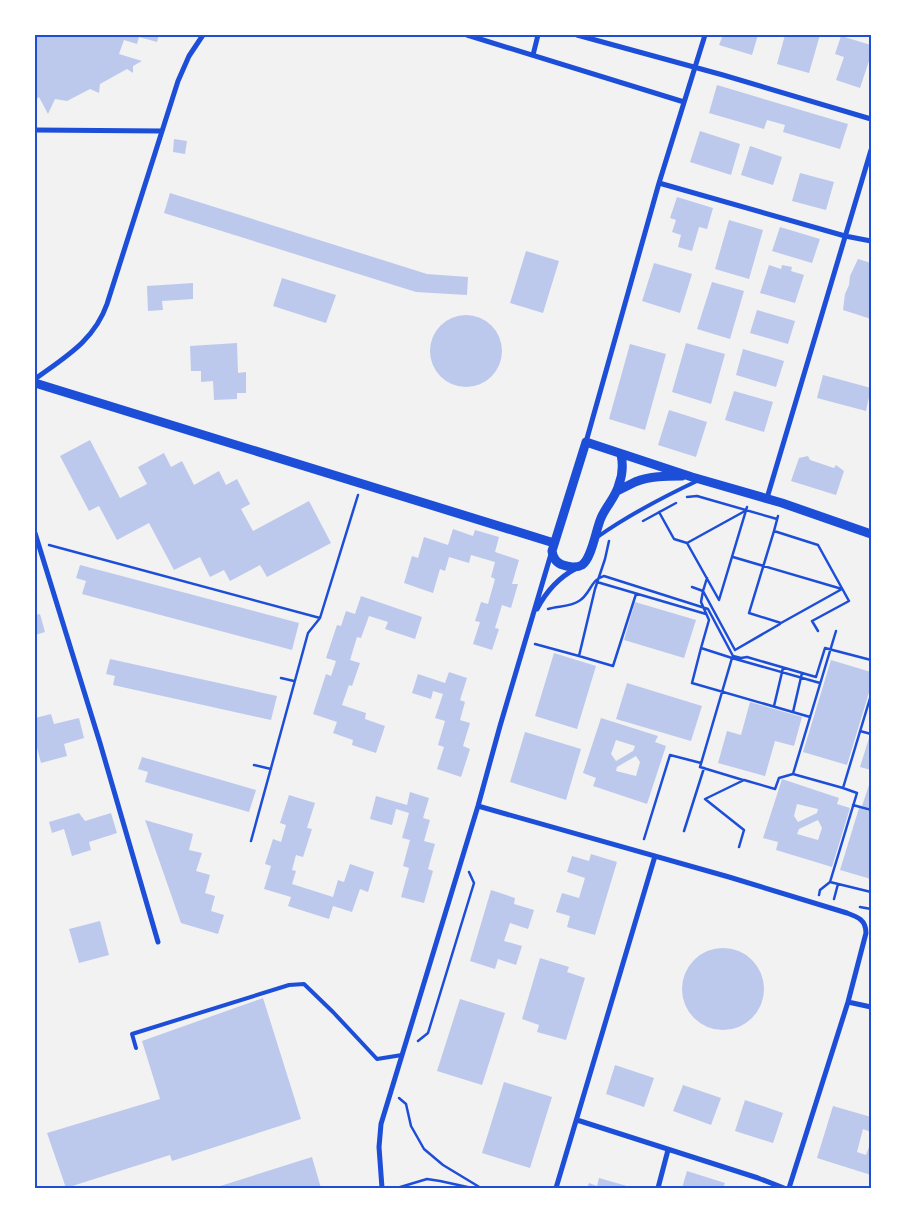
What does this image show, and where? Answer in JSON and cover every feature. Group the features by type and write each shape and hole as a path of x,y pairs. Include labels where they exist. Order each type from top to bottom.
{"street":[{"path":"35,379 81,344 94,331 102,316 180,75 188,56 203,35"},
{"path":"467,35 684,102"},
{"path":"533,55 538,35"},
{"path":"577,35 695,67 871,119"},
{"path":"382,1188 379,1147 381,1124 478,806 553,547 586,442 659,183 705,35"},
{"path":"35,130 162,131"},
{"path":"766,498 871,150"},
{"path":"659,183 845,236 871,241"},
{"path":"35,383 553,547"},
{"path":"586,442 766,498 871,534"},
{"path":"532,621 542,600 552,587 564,575 582,564 589,554 600,520 617,491 623,466 621,454"},
{"path":"617,491 636,481 654,477 697,478"},
{"path":"35,533 100,743 158,942"},
{"path":"553,547 554,559 560,564 572,567 582,564"},
{"path":"478,806 816,903 857,917 863,921 866,928 865,938 848,1002 789,1188"},
{"path":"556,1188 654,856"},
{"path":"848,1002 871,1007"},
{"path":"577,1120 784,1188"},
{"path":"658,1188 668,1150"}],"lane":[{"path":"594,540 610,528 697,478"},
{"path":"136,1048 132,1034 289,985 304,984 333,1012 377,1060 402,1055"}],"path":[{"path":"251,842 308,633 320,618 358,495"},
{"path":"642,521 693,496 778,518 749,613 781,624"},
{"path":"659,512 674,539 687,543 719,600 747,509"},
{"path":"687,543 747,509"},
{"path":"774,530 818,544 849,602 812,621 818,631"},
{"path":"579,656 610,539"},
{"path":"38,542 320,618"},
{"path":"733,557 842,589"},
{"path":"543,611 580,601 591,585 604,576 708,609 733,657"},
{"path":"707,578 701,602 709,620 692,682 810,717"},
{"path":"598,582 706,614"},
{"path":"692,587 703,592 735,650"},
{"path":"816,903 820,890 830,882 857,793 793,774 779,778 775,789 700,767 735,650 842,589"},
{"path":"526,641 613,666 636,594"},
{"path":"793,774 836,631"},
{"path":"701,648 820,683"},
{"path":"733,657 747,657 816,677 825,648 871,660"},
{"path":"774,706 783,668"},
{"path":"793,712 802,673"},
{"path":"281,678 295,682"},
{"path":"843,788 871,695"},
{"path":"860,731 871,734"},
{"path":"644,839 670,755 701,763"},
{"path":"254,764 271,769"},
{"path":"684,831 704,768"},
{"path":"739,847 744,830 705,799 744,780"},
{"path":"854,805 871,810"},
{"path":"830,882 871,892"},
{"path":"834,900 838,884"},
{"path":"396,1096 405,1102 411,1126 424,1149 443,1165 481,1188"},
{"path":"397,1188 427,1179 472,1188"}],"building":[{"path":"35,35 159,35 157,42 139,37 137,44 124,40 119,54 142,61 133,66 133,73 127,69 100,84 99,93 90,89 67,101 55,99 48,114 39,97 35,100"},
{"path":"723,35 758,35 752,55 719,45"},
{"path":"785,35 820,35 809,73 777,64"},
{"path":"841,36 871,45 871,55 860,88 836,80 844,57 835,54"},
{"path":"717,85 848,124 840,149 783,132 785,125 767,120 764,129 709,113"},
{"path":"700,131 740,144 731,175 690,162"},
{"path":"174,139 187,141 185,154 173,152"},
{"path":"750,146 782,157 773,185 741,175"},
{"path":"800,173 834,182 826,210 792,201"},
{"path":"170,193 427,274 468,277 467,295 416,292 164,213"},
{"path":"677,197 713,208 707,229 699,227 692,251 678,247 681,235 672,232 676,220 670,218"},
{"path":"729,220 763,230 749,279 715,269"},
{"path":"780,227 820,239 812,263 772,251"},
{"path":"526,251 559,261 543,313 510,303"},
{"path":"858,259 871,263 871,319 843,310 850,276"},
{"path":"654,263 692,274 680,313 642,301"},
{"path":"769,265 781,269 782,265 792,267 791,271 804,275 795,303 760,293"},
{"path":"282,278 336,295 326,323 273,306"},
{"path":"712,282 744,291 730,339 697,329"},
{"path":"193,283 193,299 162,301 163,310 148,311 147,286"},
{"path":"757,310 795,321 788,344 750,333"},
{"path":"473,315 492,325 500,337 502,351 500,365 492,377 480,385 459,387 440,377 432,365 430,344 440,325 452,317"},
{"path":"237,343 238,373 246,372 246,393 237,393 237,399 214,400 213,381 201,382 201,371 191,371 190,346"},
{"path":"686,343 725,354 711,404 672,392"},
{"path":"630,344 666,354 645,430 609,419"},
{"path":"743,349 784,361 776,387 736,375"},
{"path":"823,375 871,388 866,411 817,398"},
{"path":"734,391 773,402 764,432 725,420"},
{"path":"669,410 707,422 696,457 658,445"},
{"path":"90,440 120,498 147,484 138,467 164,453 171,467 182,461 194,485 219,471 226,485 237,479 250,504 241,509 253,531 309,501 331,543 267,577 260,565 230,581 224,570 210,577 200,557 174,570 149,523 117,540 99,506 89,511 60,456"},
{"path":"808,456 810,460 834,468 836,465 844,471 836,495 791,481 799,458"},
{"path":"453,529 473,536 475,530 499,537 495,552 519,560 512,584 518,584 511,608 502,605 495,628 499,629 492,650 473,644 480,622 475,621 481,602 488,604 495,579 491,577 495,562 471,555 469,563 449,557 445,571 440,569 433,593 404,583 412,556 418,558 424,537 448,545"},
{"path":"80,565 299,623 292,650 82,594 86,581 76,578"},
{"path":"361,596 422,617 415,639 385,629 388,622 369,616 361,638 357,637 350,660 360,663 352,686 349,685 342,705 366,713 365,719 385,726 376,753 352,745 353,740 333,733 337,722 313,714 326,674 331,676 336,661 326,658 337,625 341,626 346,611 355,614"},
{"path":"635,602 696,620 684,658 624,640"},
{"path":"40,614 45,632 35,635 35,615"},
{"path":"554,653 596,666 577,729 535,716"},
{"path":"110,659 277,696 271,720 113,685 115,676 106,674"},
{"path":"831,660 871,672 871,686 847,765 803,752"},
{"path":"449,672 467,678 460,700 465,702 460,720 470,723 463,746 470,749 461,777 437,769 444,747 438,745 445,721 435,718 443,694 433,691 431,699 412,693 418,674 445,683"},
{"path":"627,683 702,706 691,741 616,719"},
{"path":"750,702 802,717 794,746 775,741 765,776 718,763 727,731 741,735"},
{"path":"51,714 54,724 79,718 84,738 64,744 67,756 41,763 35,740 35,718"},
{"path":"601,718 658,736 655,742 666,746 647,804 593,786 596,778 583,773","holes":["616,740 635,746 633,751 616,761 611,754","636,756 640,762 636,776 616,771 617,767"]},
{"path":"525,732 581,749 566,800 510,782"},
{"path":"869,738 871,739 871,770 860,767"},
{"path":"142,757 256,790 249,812 145,782 148,772 138,769"},
{"path":"782,779 839,798 837,804 850,808 832,867 776,850 778,842 763,838","holes":["797,804 818,809 817,813 798,822 794,816","818,820 822,828 818,840 797,834 799,829"]},
{"path":"871,779 871,809 862,806"},
{"path":"410,792 429,798 423,818 430,820 424,841 435,844 428,869 433,871 424,903 401,897 409,868 403,866 410,840 402,838 409,813 396,809 392,825 370,819 376,796 407,805"},
{"path":"289,795 315,803 307,828 312,829 303,857 296,855 292,870 296,871 292,884 333,897 338,880 344,882 350,864 374,872 368,892 360,889 352,912 333,906 329,919 288,906 291,897 264,889 271,866 265,864 273,839 281,842 286,825 280,823"},
{"path":"859,808 871,812 871,879 840,870"},
{"path":"79,813 85,821 111,813 117,833 89,842 91,850 72,856 64,829 52,833 49,822"},
{"path":"145,820 193,834 189,850 202,853 196,871 210,875 205,893 215,896 211,911 224,915 218,934 181,923"},
{"path":"591,854 617,862 595,935 567,927 570,916 556,912 562,893 579,898 585,878 567,872 572,856 589,861"},
{"path":"491,890 515,898 514,904 534,910 528,929 510,923 504,941 522,946 516,965 498,959 495,969 470,961"},
{"path":"100,921 109,955 79,963 69,929"},
{"path":"723,948 739,951 752,960 761,973 764,989 761,1005 752,1018 739,1027 723,1030 707,1027 694,1018 685,1005 682,989 685,973 694,960 707,951"},
{"path":"540,958 569,967 567,972 585,978 566,1040 537,1032 539,1025 522,1019"},
{"path":"263,998 301,1119 172,1161 170,1155 66,1188 47,1133 160,1099 142,1041"},
{"path":"460,999 505,1013 482,1085 437,1071"},
{"path":"615,1065 654,1078 644,1107 606,1094"},
{"path":"504,1082 552,1097 530,1168 482,1153"},
{"path":"683,1085 721,1098 711,1125 673,1111"},
{"path":"745,1100 783,1113 773,1143 735,1131"},
{"path":"833,1106 871,1117 871,1132 863,1129 857,1152 866,1155 871,1141 871,1175 817,1158"},
{"path":"312,1157 321,1188 214,1188"},
{"path":"687,1171 725,1183 723,1188 682,1188"},
{"path":"599,1178 627,1186 626,1188 587,1188 589,1183 597,1186"}]}
